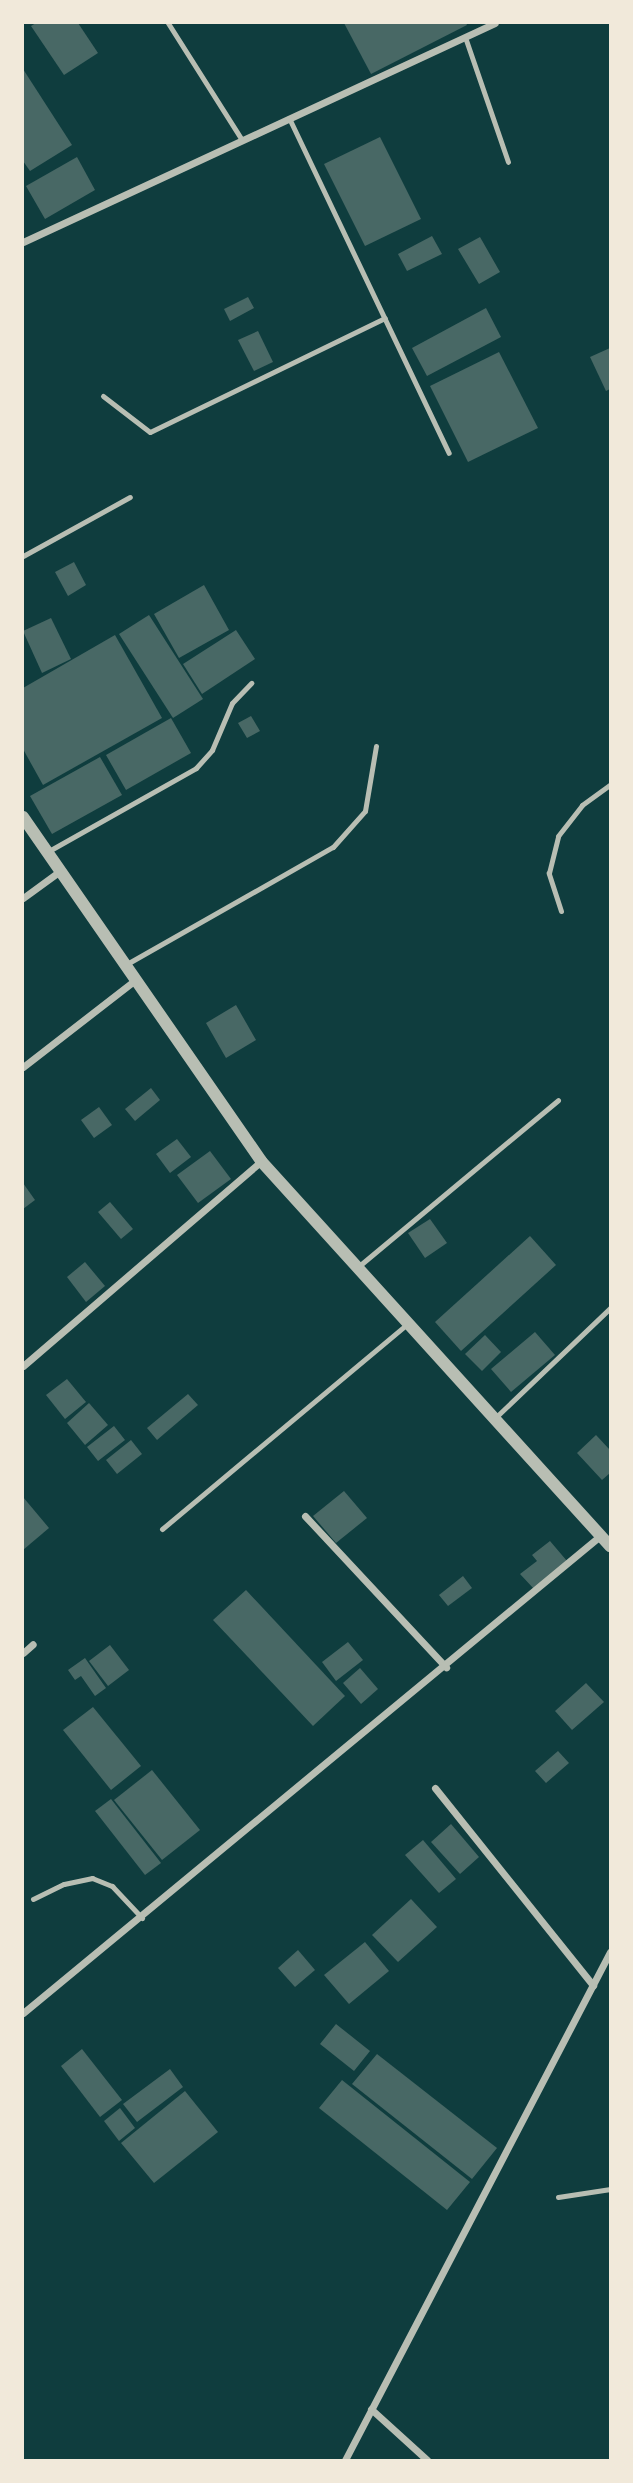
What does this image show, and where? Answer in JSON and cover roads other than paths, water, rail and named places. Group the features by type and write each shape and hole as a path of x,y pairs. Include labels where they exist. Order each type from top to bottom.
{"street":[{"path":"23,242 495,23"},
{"path":"23,817 261,1161 410,1322 610,1546"},
{"path":"23,898 60,871"},
{"path":"23,1068 135,980"},
{"path":"23,1366 261,1161"},
{"path":"305,1516 446,1667"},
{"path":"23,2013 446,1667 600,1536"},
{"path":"23,1653 33,1644"},
{"path":"435,1788 593,1984"},
{"path":"345,2460 610,1952"},
{"path":"371,2409 427,2460"}],"lane":[{"path":"168,23 242,140"},
{"path":"465,37 508,162"},
{"path":"289,118 449,453"},
{"path":"103,396 150,432 385,318"},
{"path":"23,556 130,497"},
{"path":"47,852 196,768 212,750 232,703 251,683"},
{"path":"125,965 333,847 365,811 376,746"},
{"path":"561,911 550,873 558,836 582,805 610,785"},
{"path":"359,1266 558,1100"},
{"path":"496,1417 610,1308"},
{"path":"162,1529 410,1322"},
{"path":"33,1899 64,1884 92,1878 112,1886 142,1918"},
{"path":"558,2197 610,2189"}]}
